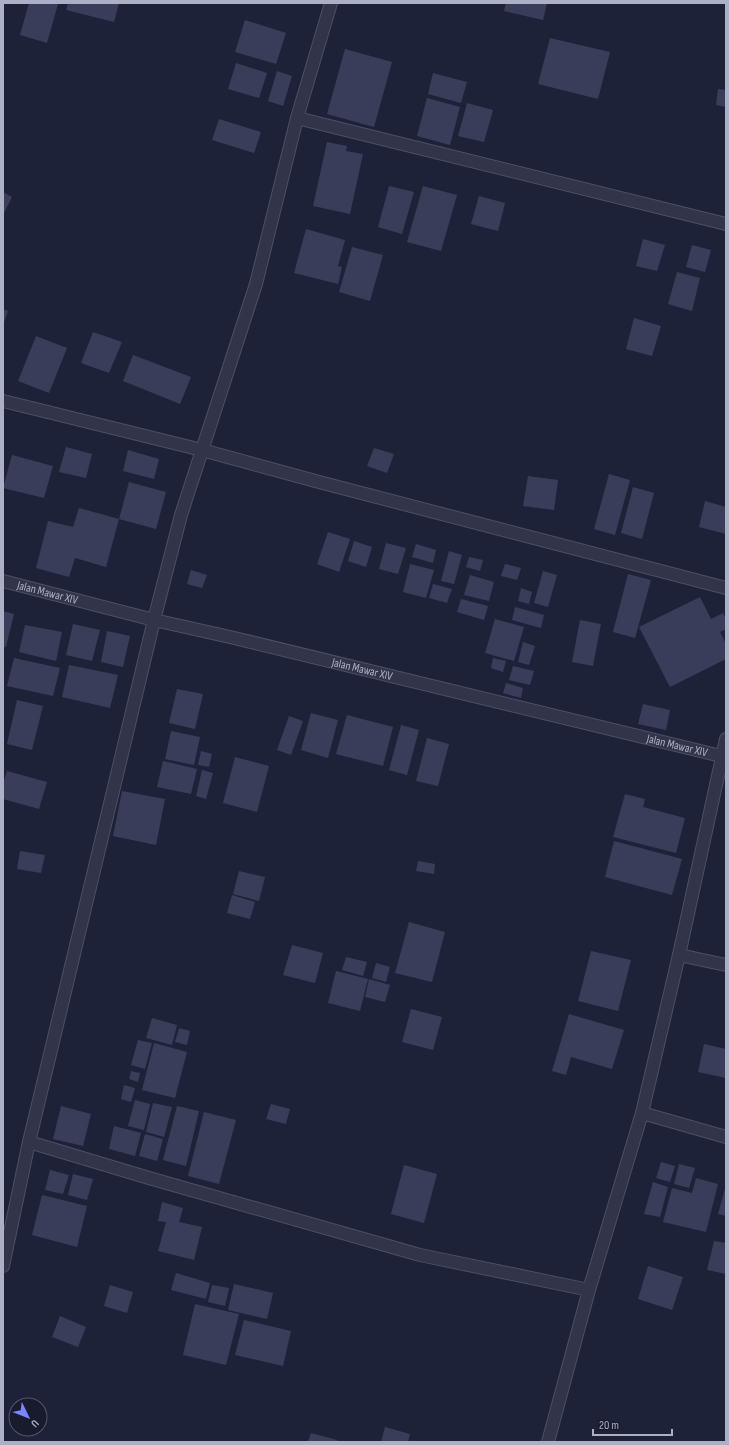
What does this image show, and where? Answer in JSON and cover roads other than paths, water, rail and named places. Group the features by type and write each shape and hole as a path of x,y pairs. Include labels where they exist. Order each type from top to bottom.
{"street":[{"path":"3,1266 29,1142 180,515 256,284 297,118 331,3"},
{"path":"297,118 726,224"},
{"path":"3,401 202,450 318,482 726,588"},
{"name":"Jalan Mawar XIV","path":"3,581 154,620 721,756"},
{"path":"548,1442 589,1290 642,1113 679,955 721,756 726,739"},
{"path":"679,955 726,965"},
{"path":"642,1113 726,1137"},
{"path":"29,1142 156,1180 420,1255 589,1290"}]}
